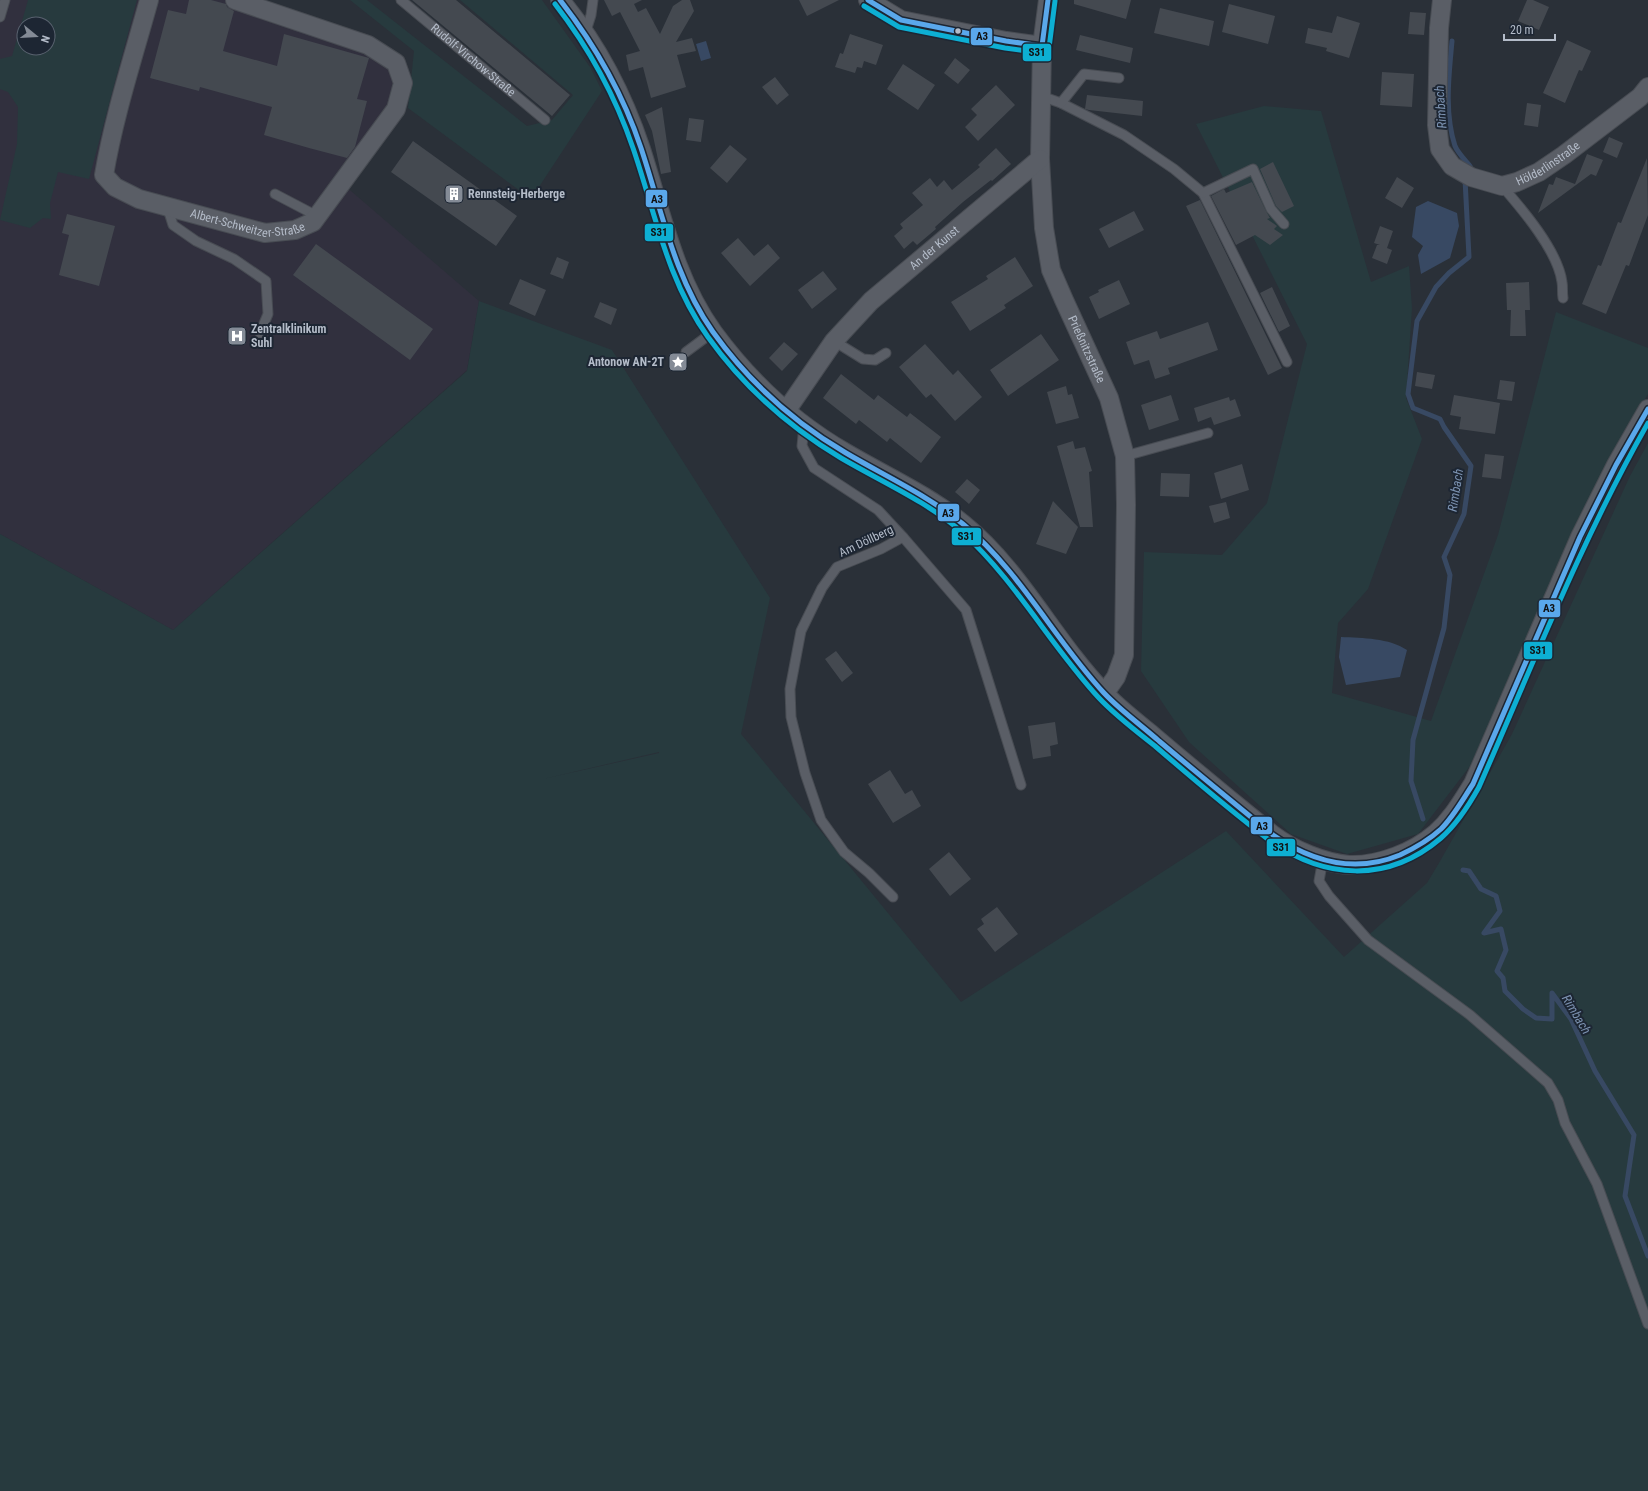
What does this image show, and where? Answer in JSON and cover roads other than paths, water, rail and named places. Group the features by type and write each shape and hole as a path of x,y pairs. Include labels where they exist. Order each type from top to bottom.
{"street":[{"name":"Albert-Schweitzer-Straße","path":"149,0 121,101 104,176 115,187 139,199 266,233 295,230 312,222 396,109 403,83 396,63 368,45 234,0"},
{"path":"560,0 585,34 606,67 626,107 675,259 690,294 713,332 755,382 786,411 804,425 844,452 891,477 963,524 1006,569 1104,694 1194,771 1286,845 1303,853 1349,865 1368,864 1385,860 1410,850 1427,840 1437,832 1459,806 1473,784 1580,537 1616,465 1648,410"},
{"path":"868,0 900,20 1006,41 1042,46"},
{"name":"Prießnitzstraße","path":"1048,0 1042,46 1040,159 1044,228 1051,270 1109,398 1125,456 1126,505 1124,655 1121,667 1116,677 1104,694"},
{"name":"Hölderlinstraße","path":"1442,0 1439,28 1436,125 1440,149 1452,166 1471,177 1502,186 1517,182 1539,172 1564,155 1640,97 1648,88"},
{"name":"An der Kunst","path":"786,411 834,341 871,301 1040,159"}],"lane":[{"path":"0,18 5,0"},
{"name":"Rudolf-Virchow-Straße","path":"401,0 546,120"},
{"path":"585,34 594,0"},
{"path":"1061,103 1084,74 1119,78"},
{"path":"1041,96 1061,103 1124,135 1174,169 1203,193 1287,362"},
{"path":"1203,193 1253,170 1271,209 1284,224"},
{"path":"1502,186 1531,222 1554,256 1562,281 1563,298"},
{"path":"275,194 317,216"},
{"path":"167,206 173,225 196,241 234,259 266,281 268,314 260,332"},
{"path":"686,352 713,332"},
{"path":"834,341 863,359 875,360 886,354"},
{"name":"Am Döllberg","path":"804,425 802,446 814,468 878,510 903,536 881,549 837,568 822,588 801,631 790,689 791,716 805,773 821,820 844,852 869,873 893,897"},
{"path":"1125,456 1208,433"},
{"path":"903,536 966,610 1021,785"},
{"path":"1323,859 1319,881 1329,896 1368,940 1470,1014 1548,1082 1558,1100 1565,1123 1597,1184 1648,1324"}],"water":[{"path":"706,41 711,58 701,61 696,44"},
{"path":"1428,201 1457,213 1459,226 1450,258 1421,274 1418,255 1423,246 1412,237 1416,207"},
{"path":"1341,637 1367,638 1384,641 1407,650 1400,677 1346,685 1339,657"}],"waterway":[{"name":"Rimbach","path":"1452,41 1448,94 1449,120 1455,146 1470,166"},
{"name":"Rimbach","path":"1423,819 1411,781 1413,740 1444,628 1450,575 1444,557 1464,514 1471,466 1440,419 1413,408 1408,394 1417,321 1436,287 1449,273 1469,257 1465,179"},
{"name":"Rimbach","path":"1463,870 1469,871 1481,889 1496,896 1500,911 1484,933 1501,929 1506,950 1497,971 1503,978 1505,991 1523,1009 1536,1018 1552,1019 1552,993 1571,1019 1595,1071 1634,1135 1625,1196 1648,1256"}],"place":[{"name":"Rennsteig-Herberge","path":"454,194"},
{"name":"Zentralklinikum Suhl","path":"237,336"},
{"name":"Antonow AN-2T","path":"678,362"}]}
